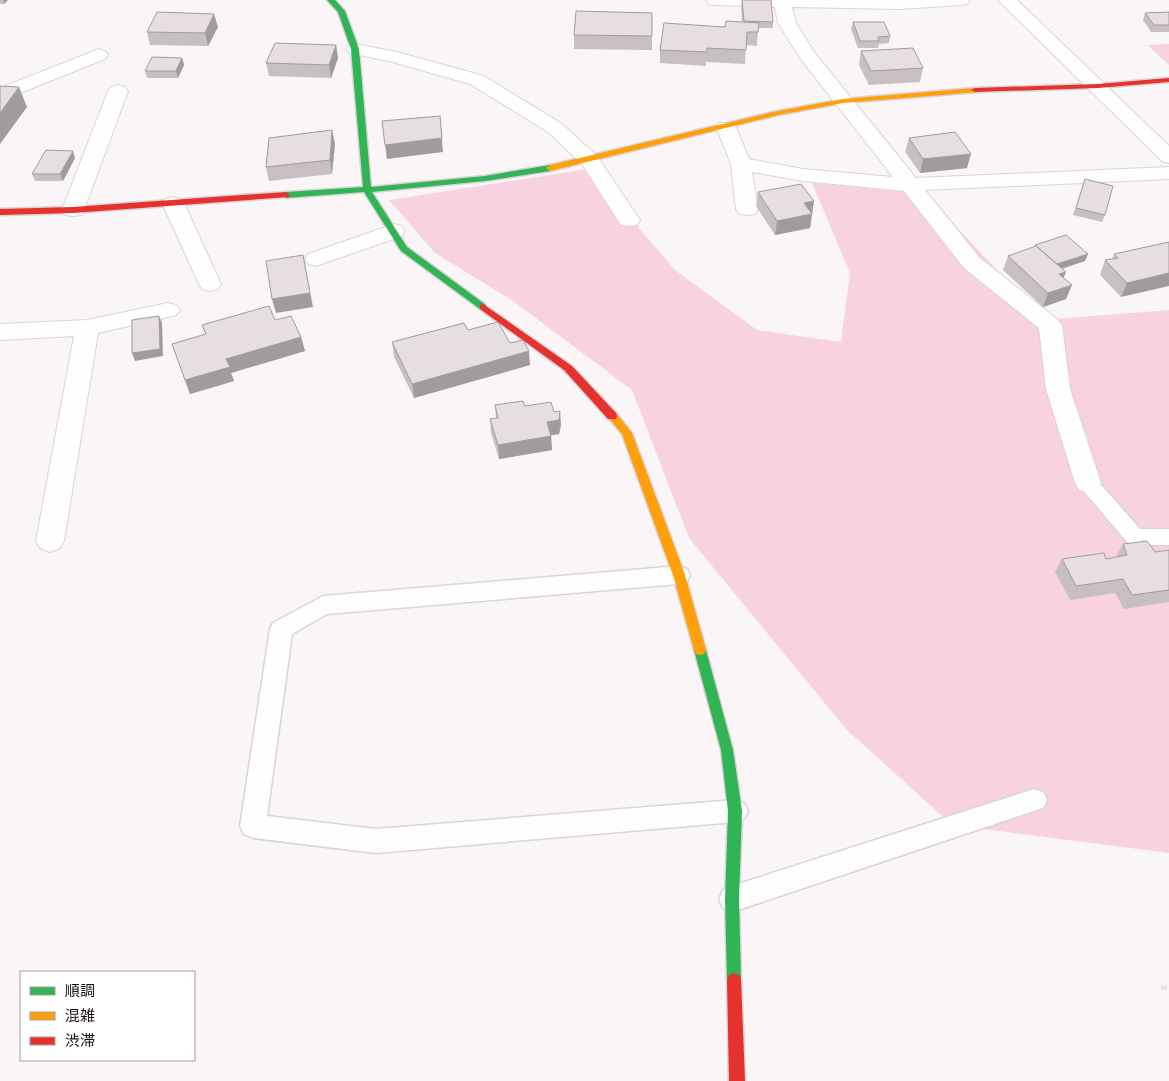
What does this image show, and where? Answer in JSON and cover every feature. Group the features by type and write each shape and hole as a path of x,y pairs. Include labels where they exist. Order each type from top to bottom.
{"street":[{"path":"331,0 341,11 355,49 367,190 404,249 568,368 627,433 679,575 727,750 735,811 732,899 737,1081"},
{"path":"714,0 782,0 846,6 926,4 961,0"},
{"path":"782,0 787,23 806,54 908,185 972,263 1050,325 1058,389 1088,483"},
{"path":"1007,0 1098,86 1169,157"},
{"path":"355,49 391,56 477,80 554,128 590,160 630,220"},
{"path":"0,95 100,55"},
{"path":"0,212 73,210 367,190 504,176 590,160 778,114 842,101 956,91 1098,86 1169,80"},
{"path":"73,210 118,91"},
{"path":"726,127 741,164 747,209"},
{"path":"741,164 804,175 908,185 1169,173"},
{"path":"173,203 210,284"},
{"path":"316,259 394,231"},
{"path":"0,332 87,328 168,310"},
{"path":"50,542 87,328"}],"lane":[{"path":"1088,483 1135,537 1169,537"},
{"path":"679,575 323,605 281,629 253,826 376,841 735,811"},
{"path":"732,899 1034,800"}],"path":[{"path":"1161,987 1169,988"}],"shaded area":[{"path":"1169,44 1169,65 1147,45"},
{"path":"588,169 675,270 757,330 841,342 850,273 812,183 916,184 1044,320 1169,310 1169,853 952,825 846,729 689,538 632,390 513,301 435,253 389,200"}],"building":[{"path":"742,0 771,0 773,22 744,21"},
{"path":"576,11 652,13 652,36 574,35"},
{"path":"157,12 214,14 205,33 147,32"},
{"path":"1169,12 1169,25 1154,25 1145,13"},
{"path":"726,21 759,23 758,32 747,32 746,50 707,48 707,52 660,50 664,23 725,27"},
{"path":"853,22 884,22 890,36 878,37 879,41 860,41"},
{"path":"275,43 336,45 329,65 266,63"},
{"path":"913,48 923,68 871,71 861,51"},
{"path":"152,57 182,58 176,71 145,71"},
{"path":"0,86 19,87 0,113"},
{"path":"440,116 442,138 385,145 382,121"},
{"path":"332,130 330,160 266,167 269,138"},
{"path":"955,132 971,154 923,159 909,138"},
{"path":"46,150 73,151 60,174 32,174"},
{"path":"1085,179 1113,186 1105,215 1076,208"},
{"path":"801,184 814,201 804,203 812,214 777,221 758,192"},
{"path":"1066,235 1088,254 1057,264 1035,245"},
{"path":"1169,242 1169,273 1127,283 1105,260 1118,258 1114,254"},
{"path":"1036,246 1066,272 1059,274 1072,285 1048,293 1008,256"},
{"path":"303,255 310,293 272,299 266,261"},
{"path":"269,306 275,320 291,316 301,337 226,359 230,367 185,380 172,344 206,334 202,325"},
{"path":"159,316 160,349 132,353 132,320"},
{"path":"498,322 510,343 523,340 529,351 412,384 392,342 464,323 468,330"},
{"path":"523,401 525,406 551,402 554,412 560,411 559,420 547,422 551,436 498,445 490,419 498,418 495,405"},
{"path":"1147,541 1155,552 1169,550 1169,590 1132,595 1123,579 1076,586 1062,559 1104,553 1106,559 1127,555 1123,544"}],"traffic: fast":[{"path":"331,0 341,11 355,49 367,190 404,249 483,307"},
{"path":"286,195 485,179 550,168"},
{"path":"700,650 727,750 735,811 732,899 734,980"}],"traffic: slow":[{"path":"550,168 778,113 843,101 975,90"},
{"path":"612,416 627,433 679,575 700,650"}],"traffic: jam":[{"path":"975,90 1098,86 1169,80"},
{"path":"0,212 73,210 286,195"},
{"path":"483,307 568,368 612,416"},
{"path":"734,980 737,1081"}]}
